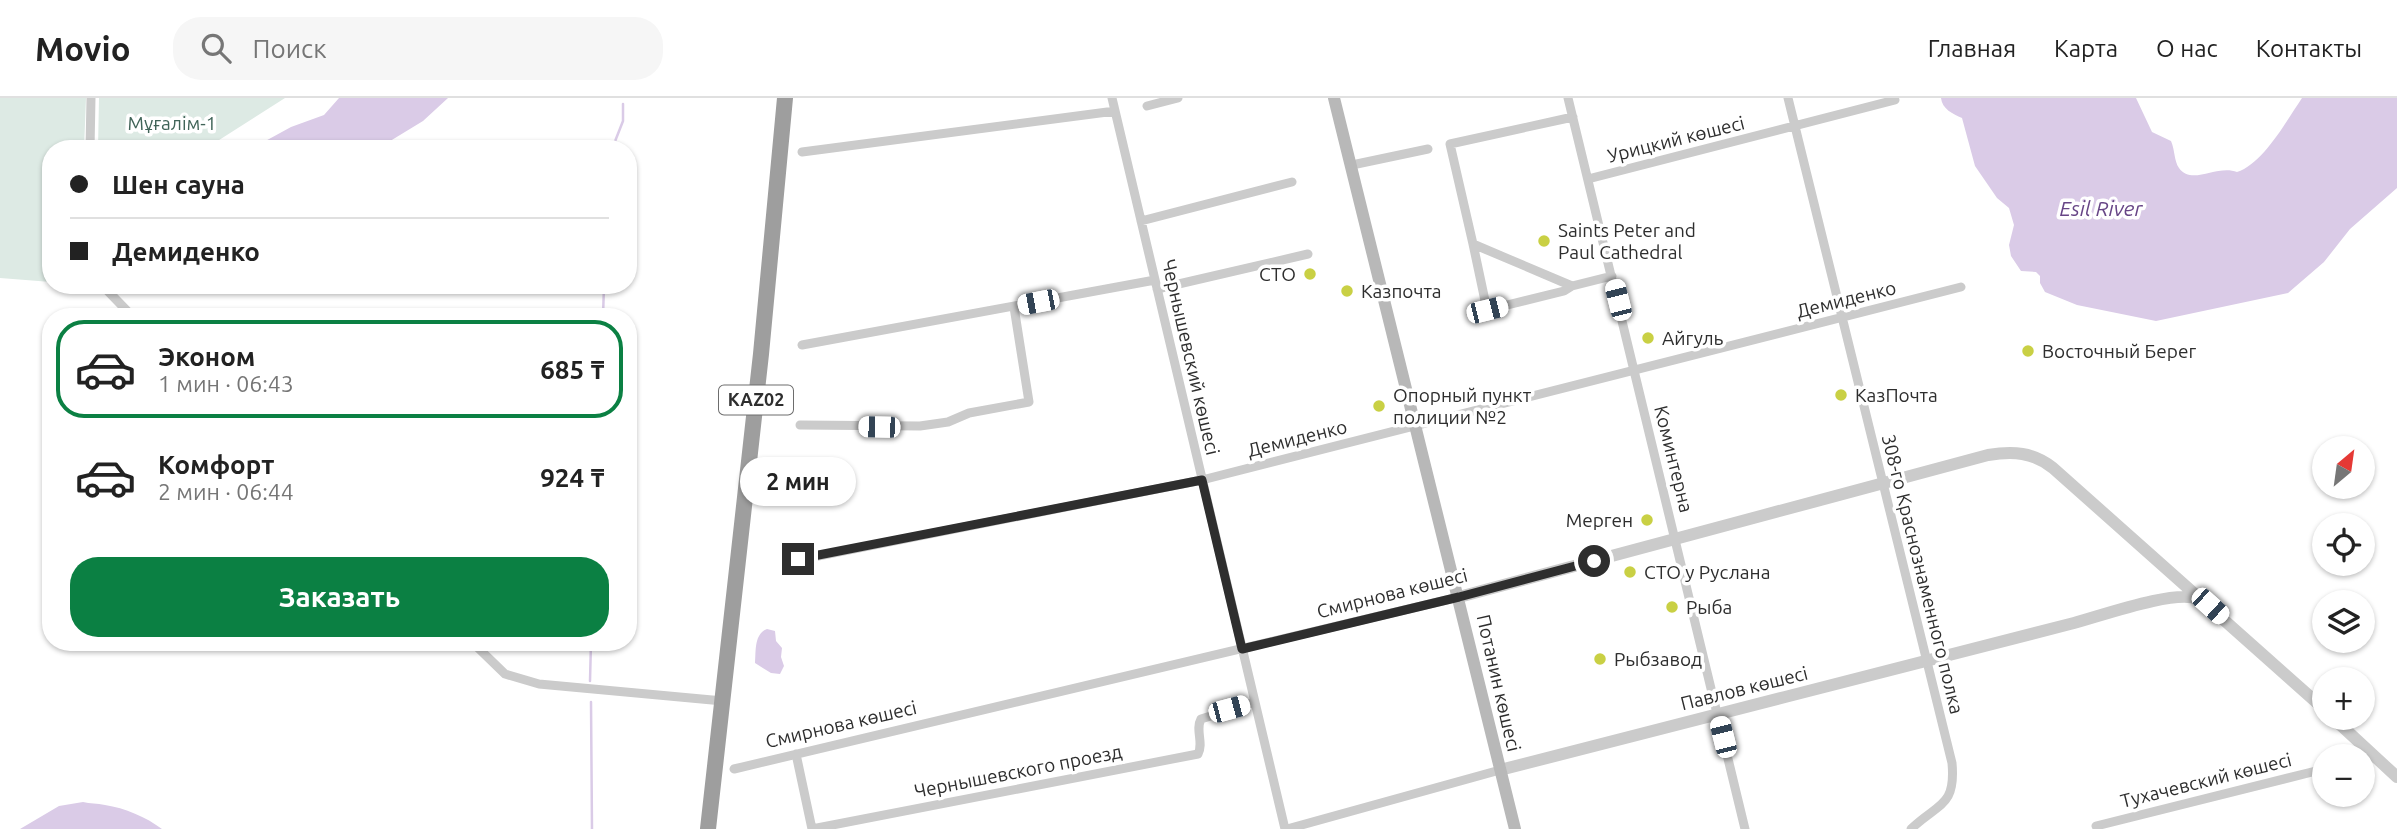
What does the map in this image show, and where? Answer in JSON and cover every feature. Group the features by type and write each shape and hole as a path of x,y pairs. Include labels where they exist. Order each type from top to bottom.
{"highway":[{"name":"KAZ02","path":"708,829 761,354 785,98"}],"main road":[{"name":"Потанин көшесі","path":"1335,98 1515,829"}],"street":[{"path":"90,140 91,98"},
{"name":"Чернышевский көшесі","path":"1112,98 1286,829"},
{"path":"1147,106 1178,98"},
{"name":"Коминтерна","path":"1569,98 1745,829"},
{"name":"308-го Краснознаменного полка","path":"1788,98 1953,774 1945,802 1911,829"},
{"name":"Урицкий көшесі","path":"1588,179 1895,100"},
{"path":"802,152 1115,111"},
{"path":"1573,117 1450,144 1487,310 1612,276"},
{"path":"1352,165 1428,149"},
{"path":"1141,222 1292,182"},
{"path":"1473,244 1572,286"},
{"path":"802,345 1156,284 1308,254"},
{"name":"Демиденко","path":"798,559 1202,480 1961,287"},
{"path":"111,294 124,308"},
{"path":"800,425 920,426 948,422 970,413 1029,402 1014,307"},
{"name":"Смирнова көшесі","path":"734,769 1459,597 2004,452 2028,454 2053,468 2312,698"},
{"path":"2155,602 2166,596 2171,589 2172,581 2168,569"},
{"name":"Павлов көшесі","path":"1286,829 1500,770 2155,602 2187,595 2210,606"},
{"path":"481,651 505,674 538,684 723,701"},
{"name":"Чернышевского проезд","path":"812,829 1198,754 1198,723 1204,716 1255,702"},
{"path":"2344,730 2357,744"},
{"path":"796,754 812,829"},
{"path":"2375,761 2397,777"},
{"name":"Тухачевский көшесі","path":"2096,826 2312,772"}],"green space":[{"path":"0,98 86,98 84,140 42,140 42,281 0,278"},
{"name":"Мұғалім-1","path":"99,98 285,98 219,140 98,140"}],"water":[{"path":"339,98 448,98 423,121 392,140 267,140 291,127 324,115"},
{"name":"Esil River","path":"1941,98 2136,98 2152,132 2171,141 2179,168 2184,173 2198,175 2229,170 2237,172 2247,167 2274,140 2302,98 2397,98 2397,188 2350,229 2324,262 2288,293 2156,321 2077,305 2045,292 2036,272 2021,271 2011,256 2009,245 2014,225 2009,208 1997,198 1975,166 1962,118 1946,108"},
{"path":"767,629 775,631 776,641 782,648 784,666 780,674 771,673 755,663 758,639"},
{"path":"83,802 128,811 162,829 20,829 59,806"}],"waterway":[{"path":"616,140 623,121 623,104"},
{"path":"603,308 604,294"},
{"path":"590,681 591,651"},
{"path":"591,702 592,829"}],"place":[{"name":"Saints Peter and Paul Cathedral","path":"1544,241"},
{"name":"СТО","path":"1310,274"},
{"name":"Казпочта","path":"1347,291"},
{"name":"Айгуль","path":"1648,338"},
{"name":"Восточный Берег","path":"2028,351"},
{"name":"КазПочта","path":"1841,395"},
{"name":"Опорный пункт полиции №2","path":"1379,406"},
{"name":"Мерген","path":"1647,520"},
{"name":"СТО у Руслана","path":"1630,572"},
{"name":"Рыба","path":"1672,607"},
{"name":"Рыбзавод","path":"1600,659"}],"route":[{"path":"798,559 1202,480 1242,649 1459,597 1594,561"}]}
